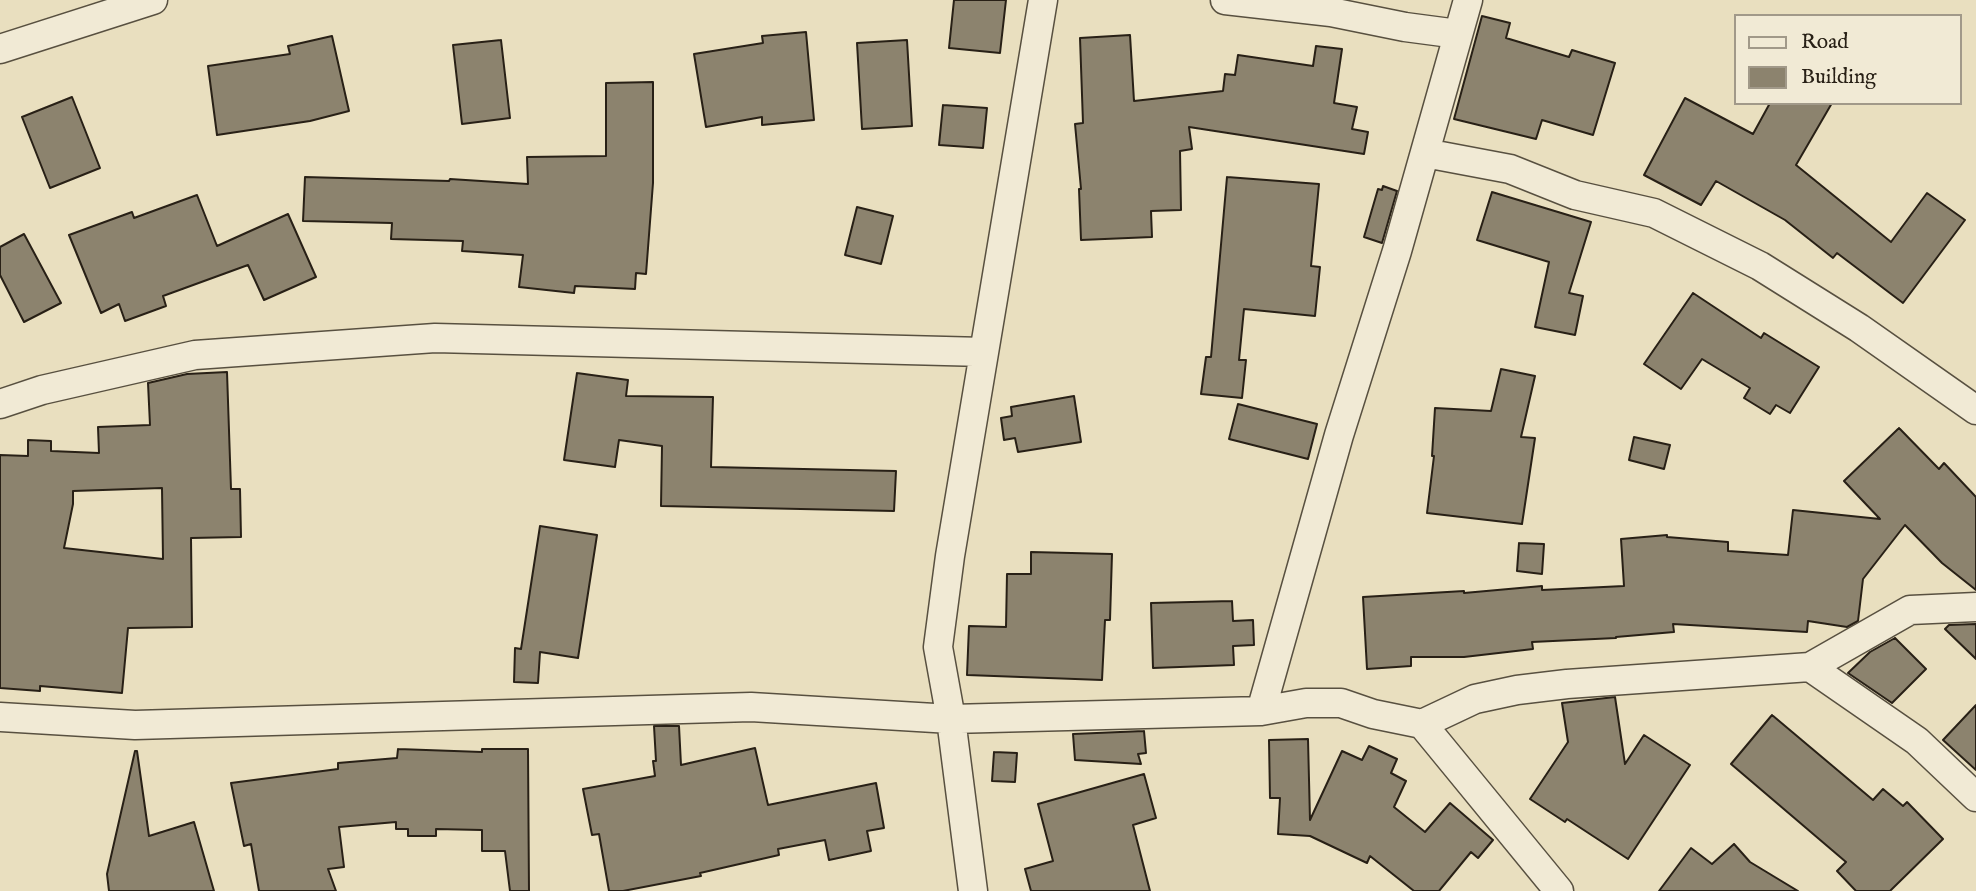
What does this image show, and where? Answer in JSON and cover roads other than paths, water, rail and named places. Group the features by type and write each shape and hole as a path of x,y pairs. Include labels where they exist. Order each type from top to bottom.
{"street":[{"path":"0,50 153,0"},
{"path":"973,891 951,719 938,647 950,556 1043,0"},
{"path":"1225,0 1331,12 1405,27 1458,34"},
{"path":"1261,711 1339,435 1397,251 1468,0"},
{"path":"1425,153 1510,169 1575,195 1654,213 1760,266 1859,328 1976,410"},
{"path":"0,404 42,390 195,355 435,338 984,352"},
{"path":"0,717 135,724 751,708 951,719 1261,711 1306,703 1341,703 1373,714 1422,724 1475,699 1517,690 1810,667 1910,610 1976,607"},
{"path":"1810,667 1917,741 1976,797"},
{"path":"1422,724 1559,891"}]}
